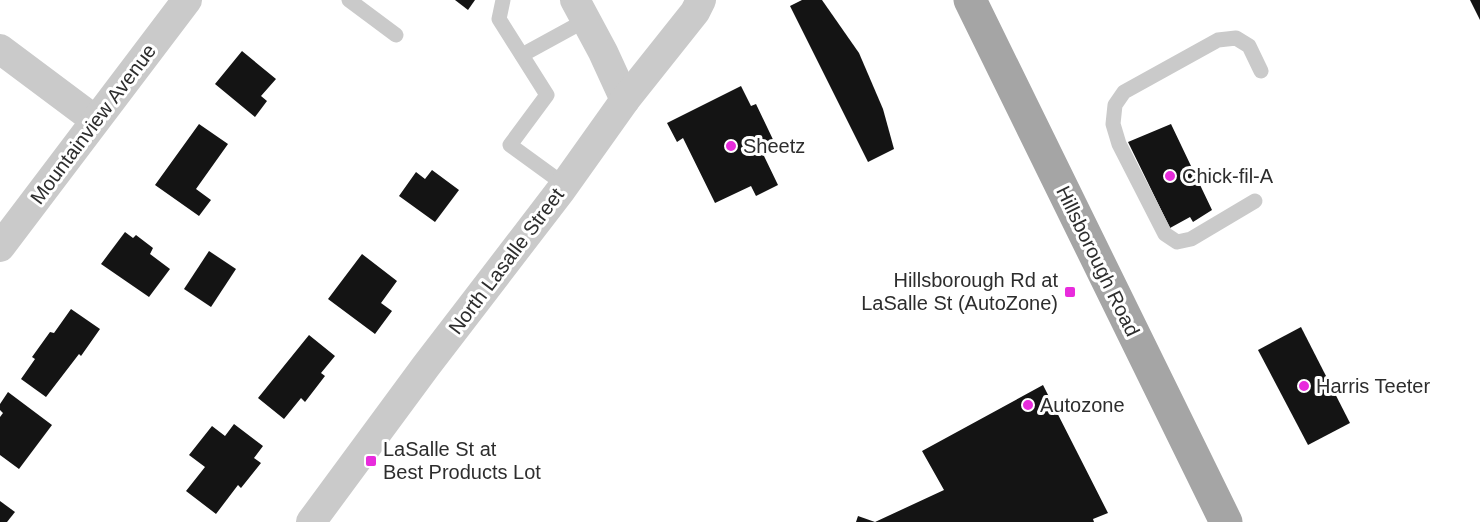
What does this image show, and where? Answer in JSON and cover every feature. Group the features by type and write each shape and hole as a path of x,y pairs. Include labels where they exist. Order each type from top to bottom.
{"main road":[{"name":"Hillsborough Road","path":"970,0 1226,522"}],"street":[{"name":"Mountainview Avenue","path":"0,247 187,0"},
{"name":"North Lasalle Street","path":"311,522 426,366 565,185 626,100 695,12 701,0"},
{"path":"580,10 626,100"},
{"path":"0,50 95,120"}],"lane":[{"path":"349,0 396,36"},
{"path":"502,0 499,19 547,95 510,145 565,185"},
{"path":"522,55 580,10"},
{"path":"1255,201 1191,239 1178,242 1165,234 1119,144 1113,124 1115,105 1124,92 1218,40 1236,38 1249,46 1261,71"}],"building":[{"path":"455,0 475,0 468,10"},
{"name":"Sheetz","path":"802,0 822,0 859,53 883,109 894,149 868,162 790,6"},
{"path":"1470,0 1480,0 1480,20"},
{"path":"242,51 276,79 261,96 267,101 255,117 215,84"},
{"name":"Sheetz","path":"741,86 751,106 756,104 778,150 764,156 778,185 756,196 751,186 715,203 683,138 677,142 667,123"},
{"path":"199,124 228,144 196,189 211,200 199,216 155,185"},
{"name":"Chick-fil-A","path":"1171,124 1212,210 1193,222 1190,217 1170,228 1128,142"},
{"path":"432,170 459,190 435,222 399,196 416,172 425,179"},
{"path":"125,232 133,238 136,235 153,248 150,254 170,269 149,297 101,264"},
{"path":"209,251 236,269 211,307 184,289"},
{"path":"362,254 397,281 381,303 392,311 375,334 328,299"},
{"path":"71,309 100,329 81,356 79,354 46,397 21,379 35,359 32,357 50,332 54,333"},
{"name":"Harris Teeter","path":"1301,327 1350,423 1308,445 1258,350"},
{"path":"309,335 335,356 321,373 325,376 305,402 301,398 284,419 258,398"},
{"path":"1043,385 1108,513 1093,519 1094,522 875,522 944,490 922,451"},
{"path":"8,392 52,425 19,469 0,455 0,417 3,413 0,410 0,404"},
{"path":"234,424 263,446 254,458 261,463 241,488 238,485 216,514 186,491 205,467 189,455 212,426 225,436"},
{"path":"0,501 15,512 7,522 0,522"},
{"path":"858,516 875,522 856,522"}],"place":[{"name":"Sheetz","path":"731,146"},
{"name":"Chick-fil-A","path":"1170,176"},
{"name":"Hillsborough Rd at LaSalle St (AutoZone)","path":"1070,292"},
{"name":"Harris Teeter","path":"1304,386"},
{"name":"Autozone","path":"1028,405"},
{"name":"LaSalle St at Best Products Lot","path":"371,461"}]}
